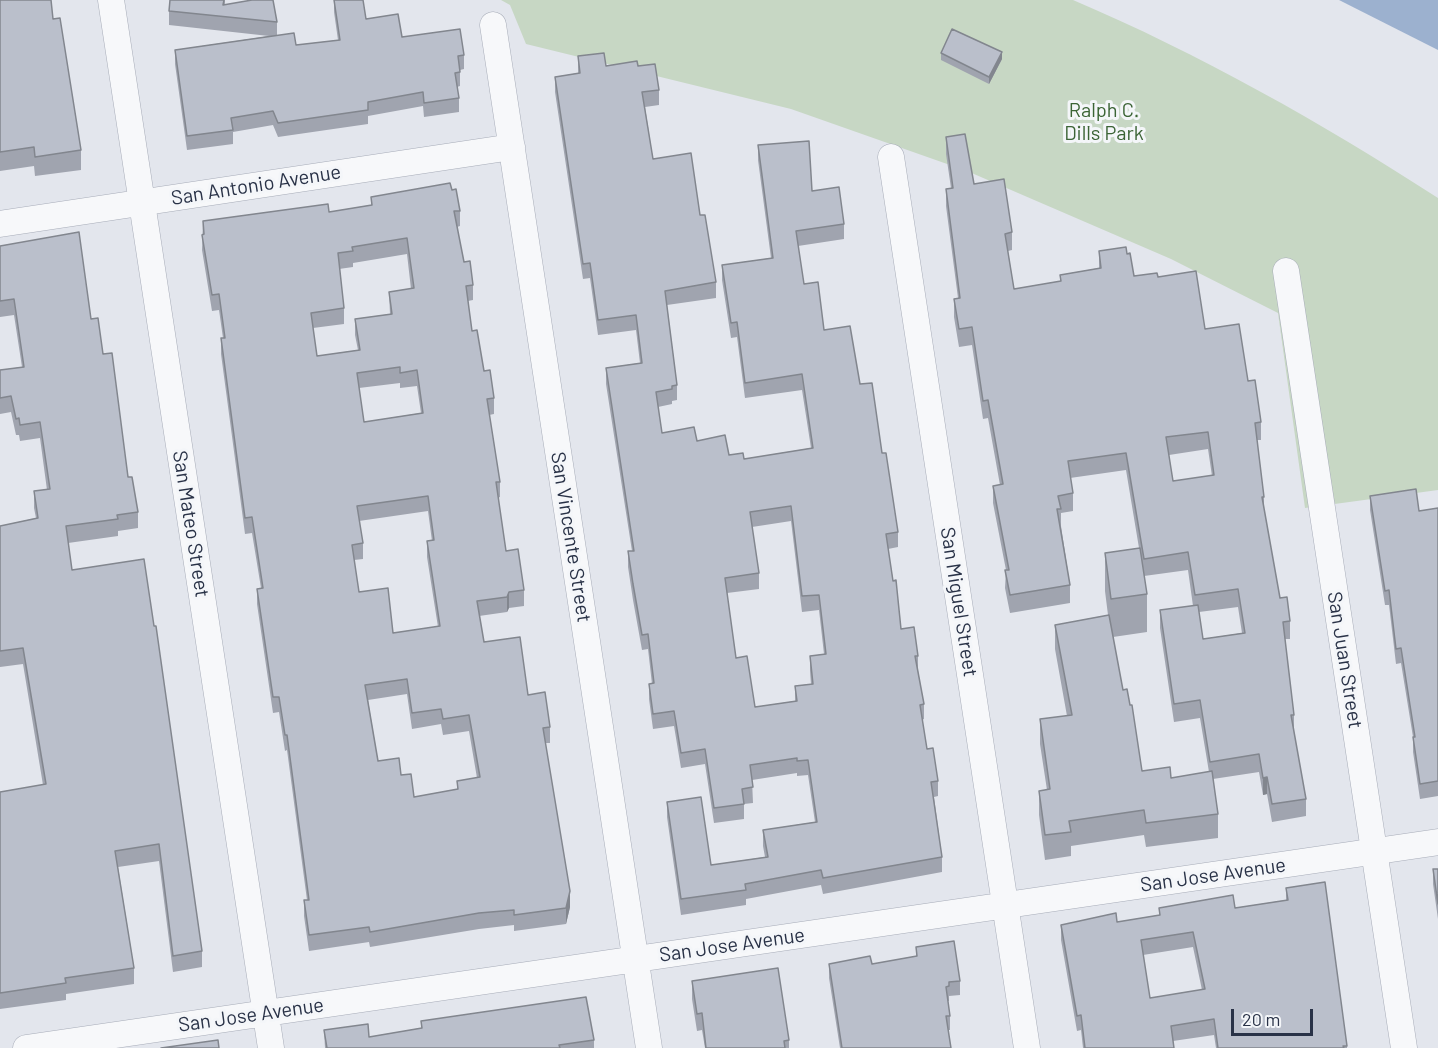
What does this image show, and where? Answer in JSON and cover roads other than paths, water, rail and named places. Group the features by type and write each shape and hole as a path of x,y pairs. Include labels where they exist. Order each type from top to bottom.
{"street":[{"name":"San Mateo Street","path":"111,0 271,1048"},
{"name":"San Vincente Street","path":"493,25 649,1048"},
{"name":"San Antonio Avenue","path":"0,224 512,147"},
{"name":"San Miguel Street","path":"891,156 1027,1048"},
{"name":"San Juan Street","path":"1286,271 1404,1048"},
{"name":"San Jose Avenue","path":"26,1048 1438,842"}],"water":[{"path":"1339,0 1438,0 1438,50"}],"park label":[{"name":"Ralph C. Dills Park","path":"1104,122"}]}
